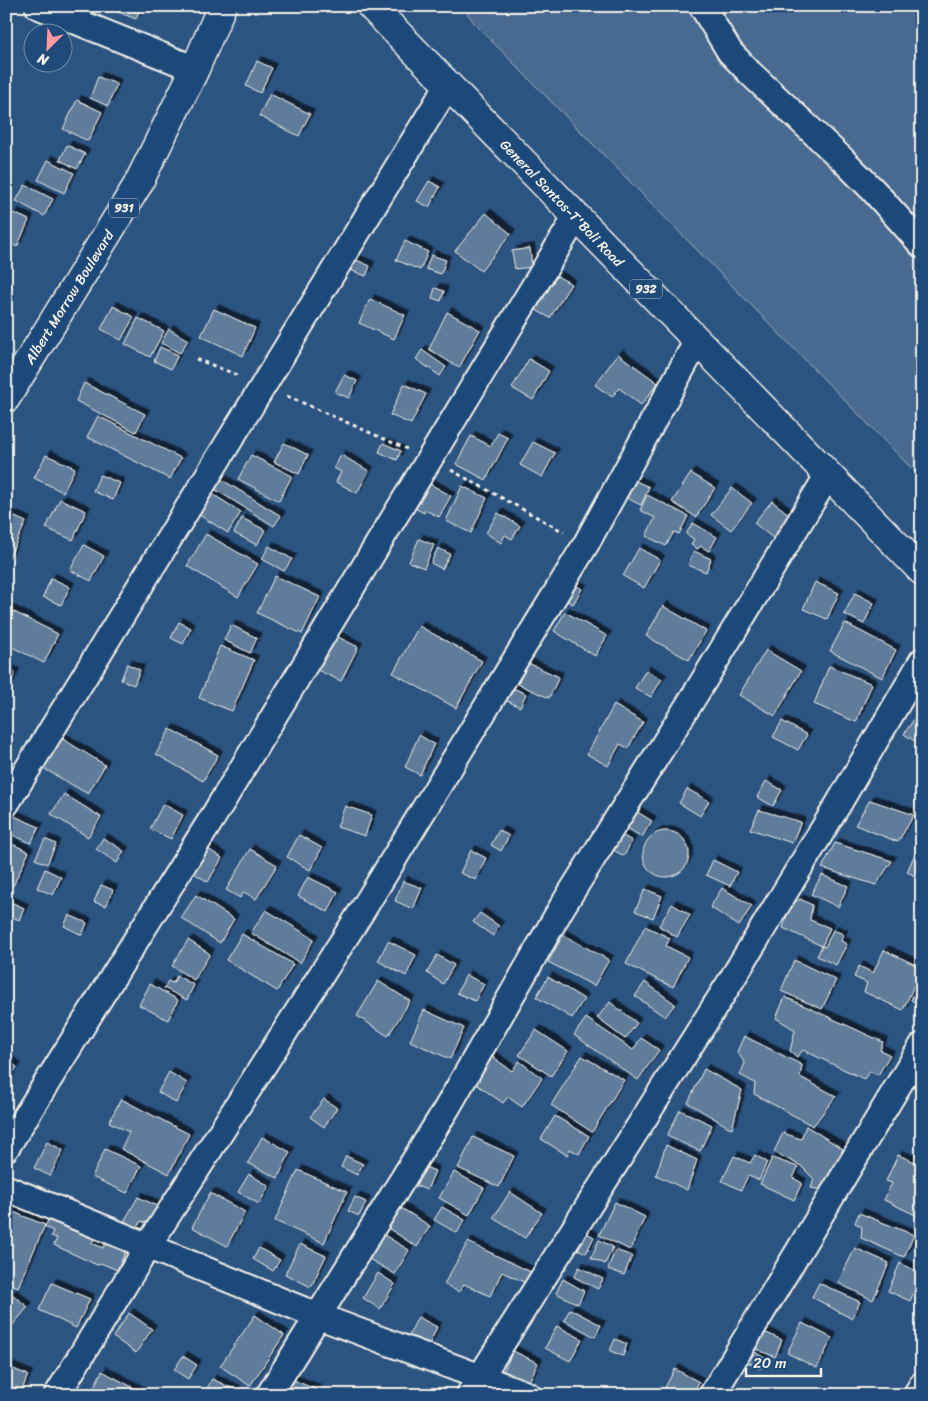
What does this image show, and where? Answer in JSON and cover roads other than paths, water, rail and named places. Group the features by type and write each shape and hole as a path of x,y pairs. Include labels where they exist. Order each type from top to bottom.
{"main road":[{"name":"Albert Morrow Boulevard","path":"6,398 137,186 195,69 222,6"},
{"name":"General Santos-T'Boli Road","path":"371,6 922,571"}],"street":[{"path":"38,6 195,69"},
{"path":"702,6 730,52 855,172 922,245"},
{"path":"6,804 448,85"},
{"path":"6,1148 212,820 576,217"},
{"path":"57,1395 148,1246 362,911 586,544 697,341"},
{"path":"269,1395 447,1108 562,907 698,690 828,475"},
{"path":"474,1385 729,984 839,803 922,661"},
{"path":"712,1395 922,1046"},
{"path":"6,1188 318,1316 474,1385 528,1395"},
{"path":"916,1395 922,1385"}]}
